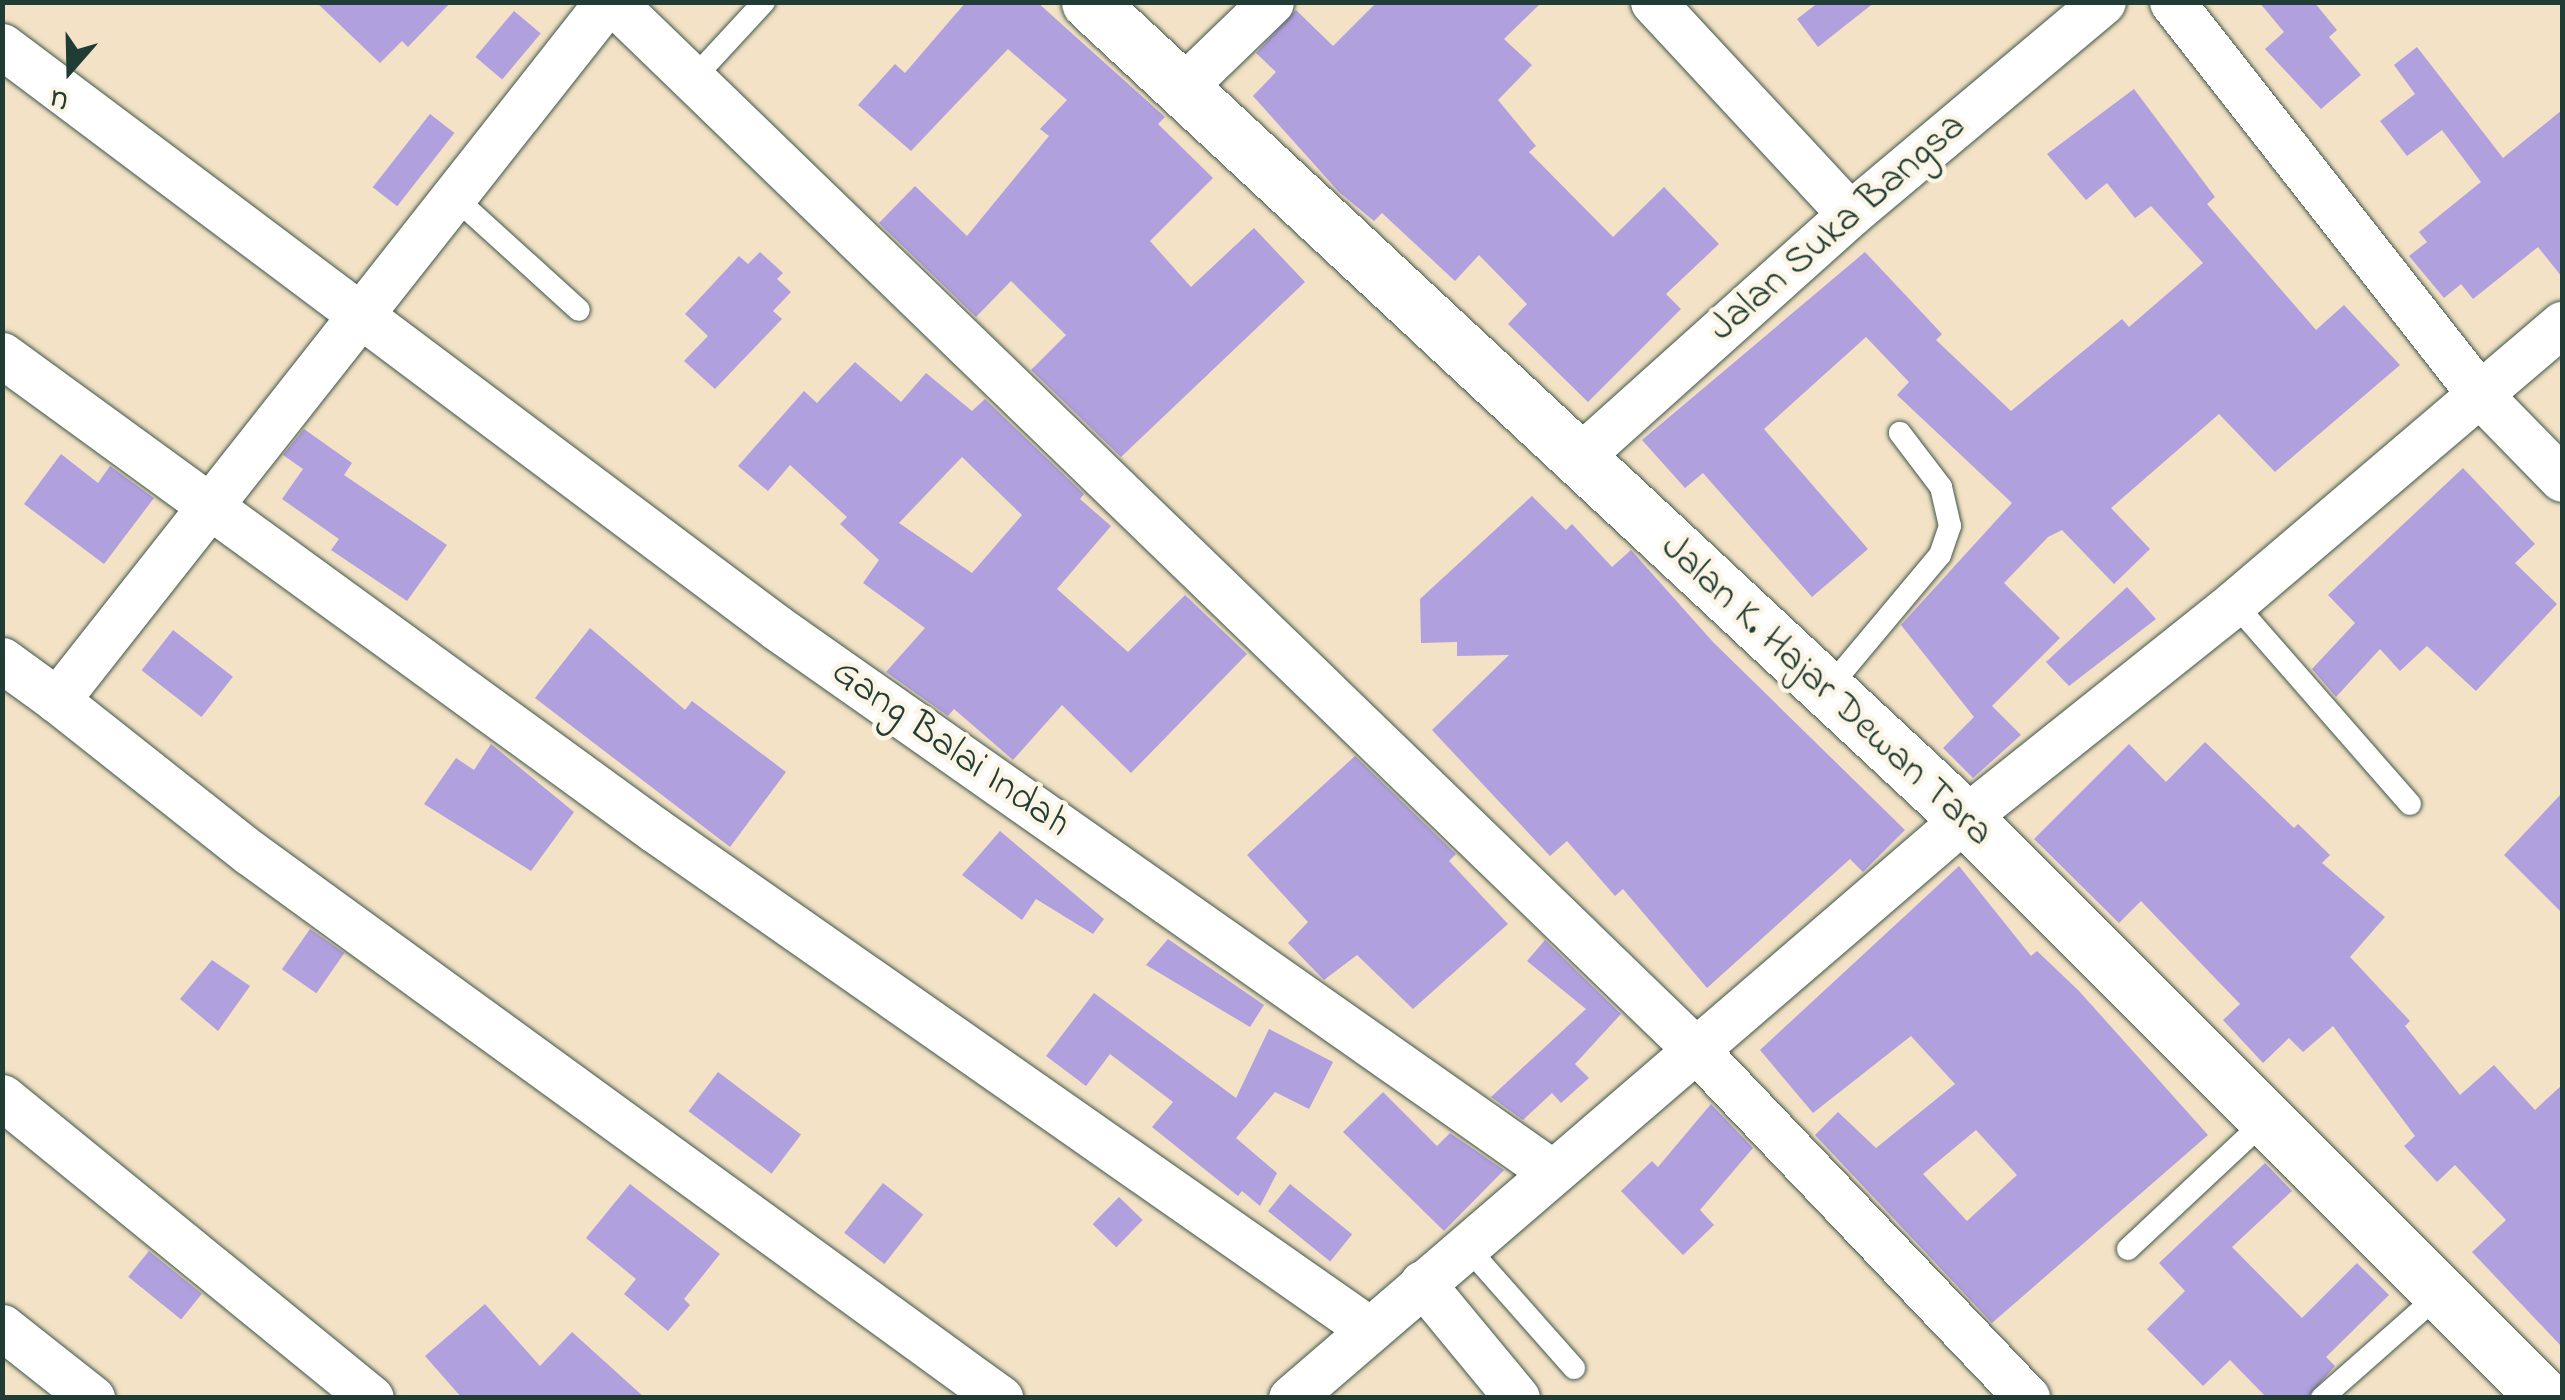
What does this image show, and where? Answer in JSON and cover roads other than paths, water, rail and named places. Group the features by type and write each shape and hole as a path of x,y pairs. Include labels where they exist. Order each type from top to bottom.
{"street":[{"path":"58,700 208,502 610,2 1696,1051 2026,1398"},
{"name":"Jalan K. Hajar Dewan Tara","path":"1089,2 1966,818 2545,1398"},
{"path":"1181,89 1272,2"},
{"path":"1653,2 1850,214"},
{"name":"Jalan Suka Bangsa","path":"1576,459 1850,214 2104,2"},
{"path":"2172,2 2480,394 2562,479"},
{"name":"Gang Balai Indah","path":"2,46 356,316 776,627 1552,1172"},
{"path":"1291,1398 1966,818 2234,603 2562,324"},
{"path":"2,355 671,841 1369,1329"},
{"path":"2,660 249,852 1000,1398"},
{"path":"2,1096 371,1398"},
{"path":"1422,1283 1517,1398"},
{"path":"2,1326 92,1398"}],"lane":[{"path":"692,80 764,2"},
{"path":"452,195 579,310"},
{"path":"1828,690 1940,555 1950,526 1941,487 1900,433"},
{"path":"2234,603 2410,804"},
{"path":"2128,1248 2267,1119"},
{"path":"1466,1246 1574,1368"},
{"path":"2322,1398 2441,1293"}]}
